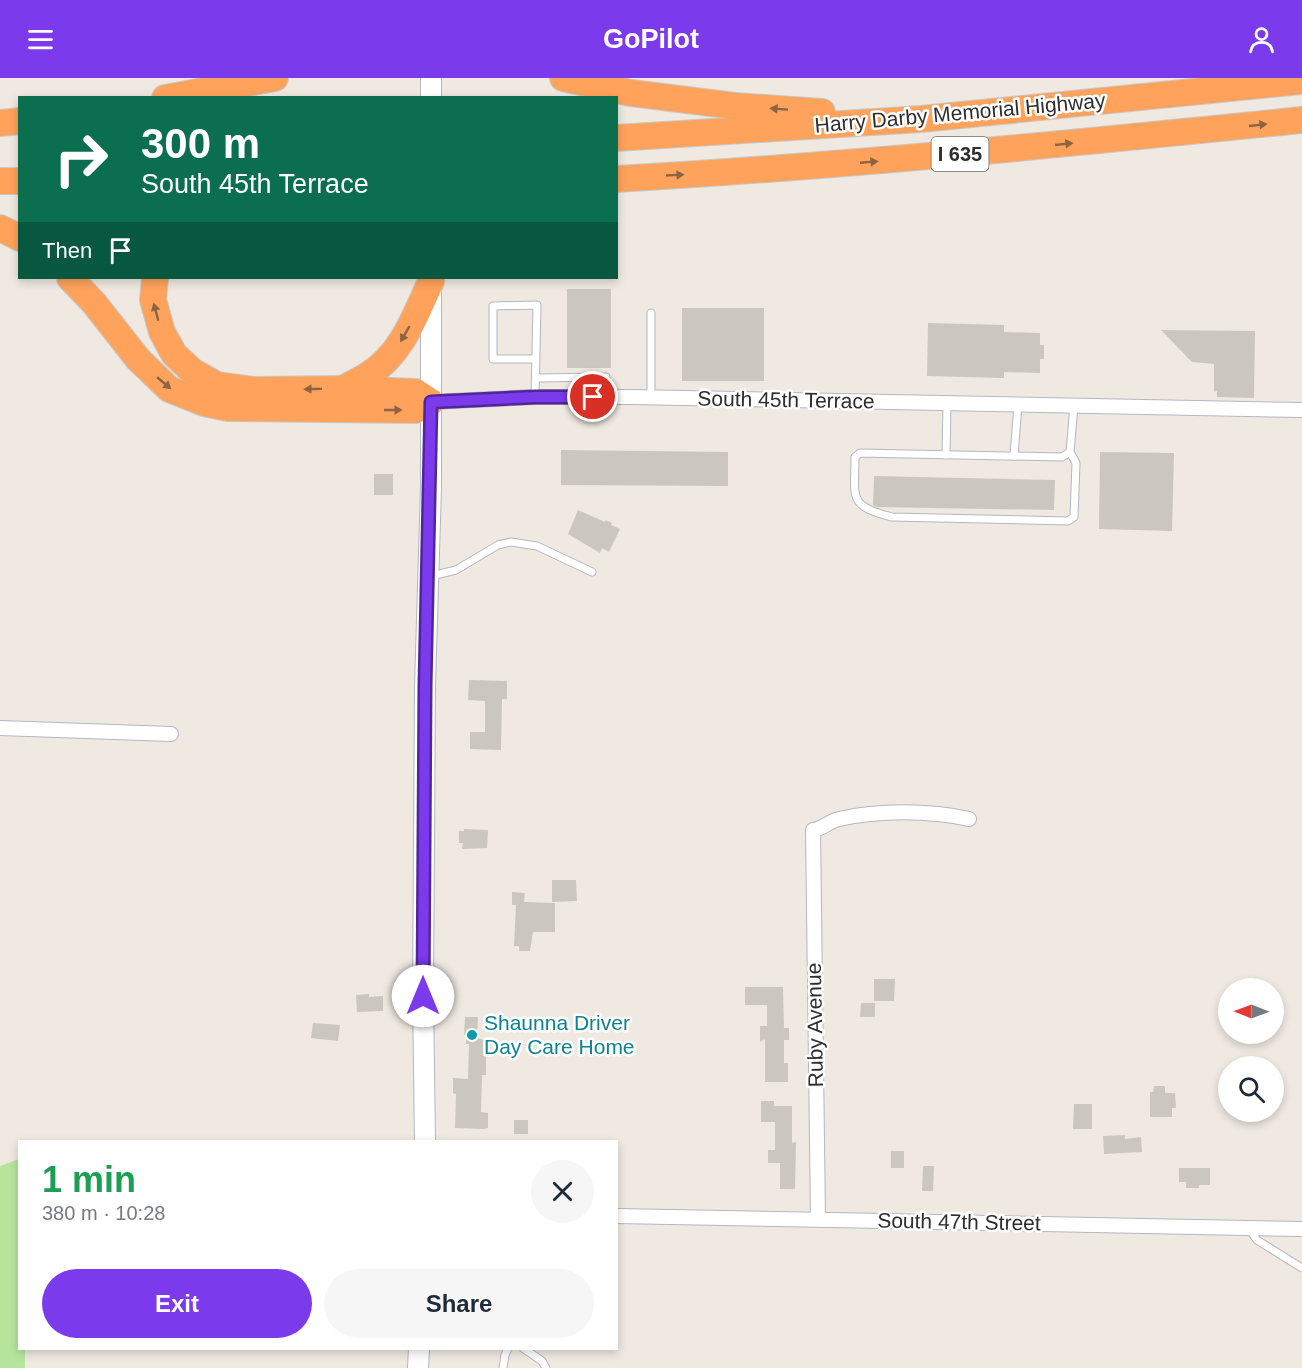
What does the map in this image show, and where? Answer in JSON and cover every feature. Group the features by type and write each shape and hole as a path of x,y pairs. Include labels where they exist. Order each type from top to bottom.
{"highway":[{"path":"176,96 275,78"},
{"path":"563,78 631,93 735,106 921,119"},
{"name":"Harry Darby Memorial Highway","path":"618,138 921,119 1302,81"},
{"name":"Harry Darby Memorial Highway","path":"618,179 765,171 1302,120"},
{"path":"0,123 18,121"},
{"path":"0,137 18,137"},
{"path":"0,181 18,182"},
{"path":"0,228 18,237"},
{"path":"71,279 94,303 138,359 169,389 204,404 228,408 416,410 431,402 416,392 342,389 254,390 217,385 192,371 174,354 162,332 153,300 155,279"},
{"path":"342,389 369,375 389,358 406,335 431,279"}],"main road":[{"path":"425,1140 423,985 425,686 431,402 431,279"},
{"path":"418,1368 419,1350"}],"street":[{"name":"South 45th Terrace","path":"431,402 536,397 651,398 1302,410"},
{"path":"0,728 171,734"},
{"name":"Ruby Avenue","path":"818,1219 813,830 832,820 862,814 944,813 969,819"},
{"name":"South 47th Street","path":"618,1216 1302,1229"}],"lane":[{"path":"536,359 493,359 493,306 537,305 536,397"},
{"path":"651,313 651,398"},
{"path":"536,378 606,377"},
{"path":"946,455 947,403"},
{"path":"1014,456 1018,404"},
{"path":"1070,452 1062,457 860,453 855,457 855,496 860,505 872,512 892,517 1068,522 1074,517 1076,463 1070,452 1074,405"},
{"path":"428,576 456,570 498,545 511,542 537,546 592,572"},
{"path":"1249,1229 1257,1240 1302,1268"},
{"path":"503,1368 507,1350"},
{"path":"526,1350 542,1361 546,1368"}],"green space":[{"path":"18,1159 18,1350 25,1350 25,1368 0,1368 0,1166"}],"building":[{"path":"567,289 611,289 611,368 567,368"},
{"path":"682,308 764,308 764,381 682,381"},
{"path":"928,323 1004,325 1004,332 1040,333 1040,345 1044,345 1044,359 1040,359 1040,373 1004,372 1004,378 927,376"},
{"path":"1161,330 1255,331 1254,398 1217,397 1217,391 1214,392 1214,364 1192,362"},
{"path":"561,450 728,452 728,486 561,485"},
{"path":"1100,452 1174,453 1172,531 1099,529"},
{"path":"374,474 393,474 393,495 374,495"},
{"path":"874,476 1055,480 1054,510 877,507 873,505"},
{"path":"578,510 605,522 606,520 620,529 609,552 602,548 600,553 568,534"},
{"path":"469,680 507,681 507,699 502,699 501,750 470,749 470,732 485,732 485,701 468,700"},
{"path":"464,829 488,830 487,848 462,849 463,843 459,843 459,831 464,831"},
{"path":"552,880 576,880 577,901 552,902"},
{"path":"512,892 525,893 524,902 555,903 555,932 533,932 530,951 519,951 519,946 514,946 516,905 512,905"},
{"path":"874,979 895,979 894,1001 874,1001"},
{"path":"745,987 783,987 784,1028 789,1028 789,1040 784,1040 784,1063 788,1063 788,1082 765,1082 765,1039 760,1042 760,1026 767,1026 767,1005 745,1005"},
{"path":"369,994 369,997 383,996 383,1011 357,1012 356,995"},
{"path":"861,1003 875,1003 875,1017 860,1017"},
{"path":"465,1017 478,1017 477,1038 491,1042 490,1054 486,1054 486,1075 482,1075 481,1112 488,1113 488,1128 484,1129 455,1128 456,1094 453,1093 453,1078 468,1079 469,1044 466,1044 466,1035 464,1035"},
{"path":"313,1023 340,1025 338,1041 311,1038"},
{"path":"1154,1086 1165,1086 1165,1093 1175,1093 1176,1108 1172,1108 1172,1117 1150,1117 1150,1092 1153,1092"},
{"path":"761,1101 774,1101 774,1106 792,1106 792,1143 796,1142 795,1189 780,1189 780,1163 768,1163 768,1150 775,1150 775,1122 761,1122"},
{"path":"1074,1104 1092,1104 1092,1129 1073,1129"},
{"path":"514,1120 528,1120 528,1134 514,1134"},
{"path":"1125,1135 1125,1139 1141,1137 1142,1152 1104,1154 1103,1136"},
{"path":"891,1151 904,1151 904,1168 891,1168"},
{"path":"923,1166 934,1166 933,1191 922,1191"},
{"path":"1179,1168 1210,1168 1210,1185 1186,1188 1186,1182 1179,1182"}],"place":[{"name":"Shaunna Driver Day Care Home","path":"472,1035"}],"route":[{"path":"423,996 425,686 431,402 593,397"}]}
